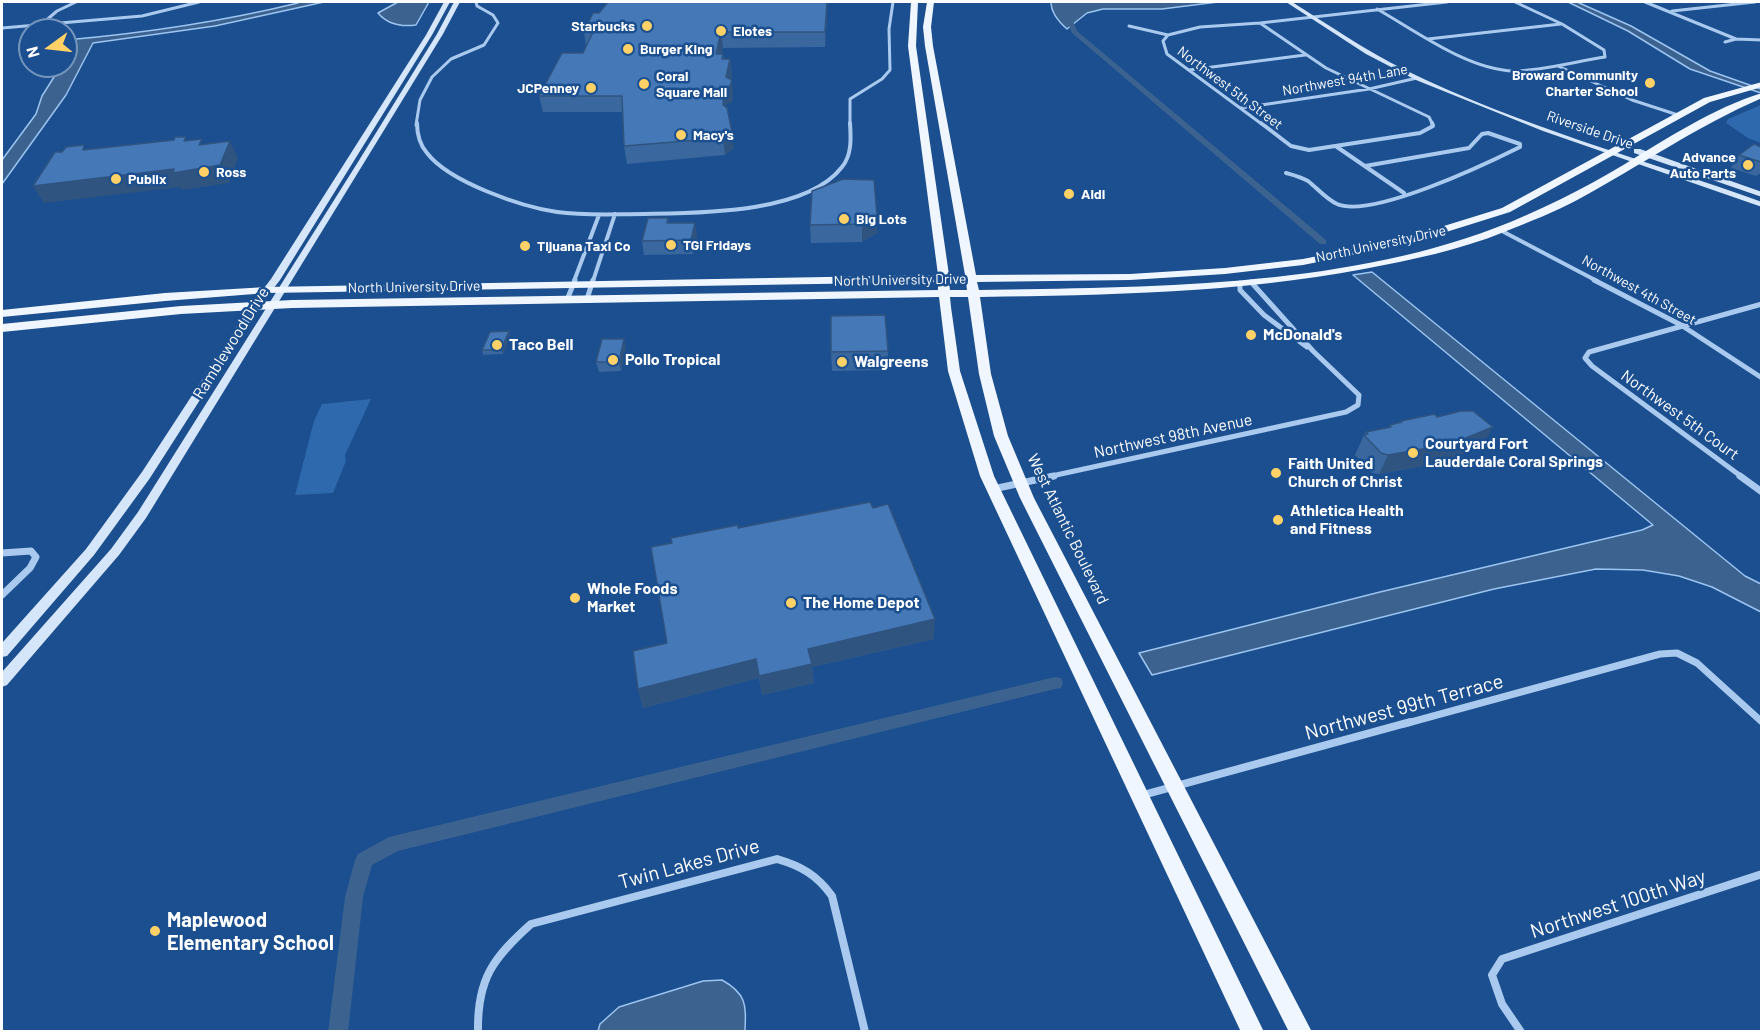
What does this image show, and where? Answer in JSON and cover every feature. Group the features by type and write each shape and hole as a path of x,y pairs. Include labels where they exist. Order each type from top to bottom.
{"main road":[{"path":"914,2 912,46 944,279 954,371 992,489 1253,1032"},
{"name":"West Atlantic Boulevard","path":"930,2 927,27 931,57 991,404 1020,483 1301,1032"},
{"name":"North University Drive","path":"2,314 103,303 267,290 1130,277 1264,267 1353,254 1404,242 1506,210 1707,100 1758,84"},
{"name":"North University Drive","path":"2,327 97,317 275,304 973,294 1194,288 1245,283 1419,253 1500,230 1547,211 1730,108 1761,95"},
{"path":"1500,230 1496,224 1506,210"},
{"path":"1245,283 1244,275 1264,267"},
{"path":"1194,288 1214,280 1225,271"},
{"path":"2,327 11,321 70,312 103,303"},
{"path":"2,318 15,312"}],"street":[{"path":"49,18 57,11 76,2"},
{"path":"78,21 142,16 199,2"},
{"name":"Ramblewood Drive","path":"2,652 90,552 121,510 267,290 429,35 447,2"},
{"name":"Ramblewood Drive","path":"2,681 115,552 142,515 284,290 425,60 457,2"},
{"path":"476,2 477,6 493,15 498,22 487,42 446,62 423,93 418,108 417,122 420,140 426,152 435,164 449,174 520,203 547,210 599,214 702,213 750,208 795,196 831,178 842,168 849,154 850,99 886,76 890,70 889,29 893,2"},
{"name":"Riverside Drive","path":"1289,2 1375,57 1417,78 1492,110 1617,148 1761,205"},
{"name":"Riverside Drive","path":"1301,2 1380,51 1426,75 1486,100 1574,130"},
{"path":"1129,26 1168,35 1200,27 1260,23 1447,2"},
{"path":"1377,9 1428,39 1469,60 1494,69 1516,71 1599,60 1605,57 1606,54 1562,24 1515,2"},
{"path":"1645,2 1736,39"},
{"path":"1669,11 1755,2"},
{"path":"1260,23 1305,54 1369,89 1429,117 1433,126 1420,133 1336,146"},
{"path":"1428,39 1562,24"},
{"path":"2,28 18,26"},
{"name":"Northwest 5th Street","path":"1168,35 1163,42 1167,54 1291,146 1309,150 1336,146"},
{"path":"1725,42 1736,39 1761,40"},
{"path":"1189,70 1305,54"},
{"path":"1558,66 1632,100 1678,115"},
{"name":"Northwest 94th Lane","path":"1241,108 1369,89 1417,78"},
{"path":"1286,173 1305,179 1337,204 1347,207 1383,201 1461,176 1520,147 1520,144 1488,133 1482,134 1469,148 1365,166"},
{"path":"1336,146 1404,193"},
{"name":"Riverside Drive","path":"1643,158 1761,195"},
{"path":"567,300 599,214"},
{"path":"588,299 615,214"},
{"name":"Northwest 4th Street","path":"1500,230 1680,325 1761,378"},
{"path":"1245,283 1313,351 1264,315 1239,290 1245,283"},
{"path":"1680,325 1761,304"},
{"name":"Northwest 5th Court","path":"1680,325 1589,352 1585,358 1592,366 1761,492"},
{"name":"Northwest 98th Avenue","path":"992,489 1346,412 1358,405 1359,394 1313,351"},
{"path":"2,553 31,551 36,557 30,568 2,596"},
{"name":"Northwest 99th Terrace","path":"1140,796 1660,654 1677,653 1697,663 1761,722"},
{"name":"Twin Lakes Drive","path":"478,1032 477,1014 481,989 490,964 531,924 777,859 800,865 819,877 832,896 865,1032"},
{"name":"Northwest 100th Way","path":"1521,1032 1502,1004 1492,975 1502,959 1761,874"}],"shaded area":[{"path":"324,2 215,26 93,43 78,72 78,39 183,26 298,3"},
{"path":"398,2 429,2 416,25 405,26 390,23 378,13"},
{"path":"1051,2 1218,2 1162,9 1103,9 1087,13 1067,29 1056,17"},
{"path":"1568,2 1577,2 1631,26 1710,71 1761,89 1761,93 1690,69 1628,31"},
{"path":"53,78 75,78 66,95 2,184 2,160 36,114 42,96"},
{"path":"1761,105 1761,143 1748,138 1726,123 1728,119"},
{"path":"1372,272 1745,576 1761,584 1761,612 1712,587 1679,576 1643,570 1596,569 1494,589 1152,675 1139,653 1380,592 1642,530 1653,525 1353,275"},
{"path":"371,399 345,455 346,461 333,493 295,495 314,421 322,404"},
{"path":"722,980 741,995 745,1007 745,1031 598,1031 600,1024 619,1007 703,981"}],"building":[{"name":"Coral Square Mall","path":"608,2 827,2 825,32 721,32 716,54 723,54 722,59 730,59 726,77 732,80 730,86 724,88 723,105 727,108 732,132 723,138 624,146 622,96 539,96 562,53 583,53 593,32 584,32 593,13 599,13"},
{"path":"175,137 186,137 184,141 202,139 199,145 230,141 220,165 173,173 174,169 33,186 55,152 62,152 66,147 84,145 83,150 174,140"},
{"path":"1754,144 1761,147 1761,162 1739,155"},
{"path":"843,179 874,180 877,216 862,224 810,225 812,191"},
{"path":"648,218 668,218 667,223 695,223 691,240 642,241"},
{"path":"885,315 888,351 831,352 831,316"},
{"name":"Taco Bell","path":"509,331 501,350 482,350 490,332"},
{"path":"602,339 624,339 619,362 596,362"},
{"path":"1461,411 1473,411 1493,427 1451,444 1388,455 1381,453 1364,435 1368,434 1366,432 1391,427 1390,425 1401,421 1435,414 1437,417"},
{"name":"The Home Depot","path":"870,502 873,508 888,504 935,619 808,649 812,664 759,676 756,659 638,689 633,651 667,643 651,547 672,543 671,538 738,525 738,528"}],"waterway":[{"path":"1062,2 1074,32 1323,242"},
{"path":"338,1032 354,897 364,860 395,843 1055,683"}],"place":[{"name":"Starbucks","path":"647,26"},
{"name":"Elotes","path":"721,31"},
{"name":"Burger King","path":"628,49"},
{"name":"Broward Community Charter School","path":"1650,83"},
{"name":"Coral Square Mall","path":"644,84"},
{"name":"JCPenney","path":"591,88"},
{"name":"Macy's","path":"681,135"},
{"name":"Advance Auto Parts","path":"1748,165"},
{"name":"Ross","path":"204,172"},
{"name":"Publix","path":"116,179"},
{"name":"Aldi","path":"1069,194"},
{"name":"Big Lots","path":"844,219"},
{"name":"TGI Fridays","path":"671,245"},
{"name":"Tijuana Taxi Co","path":"525,246"},
{"name":"McDonald's","path":"1251,335"},
{"name":"Taco Bell","path":"497,345"},
{"name":"Pollo Tropical","path":"613,360"},
{"name":"Walgreens","path":"842,362"},
{"name":"Courtyard Fort Lauderdale Coral Springs","path":"1413,453"},
{"name":"Faith United Church of Christ","path":"1276,473"},
{"name":"Athletica Health and Fitness","path":"1278,520"},
{"name":"Whole Foods Market","path":"575,598"},
{"name":"The Home Depot","path":"791,603"},
{"name":"Maplewood Elementary School","path":"155,931"}]}
